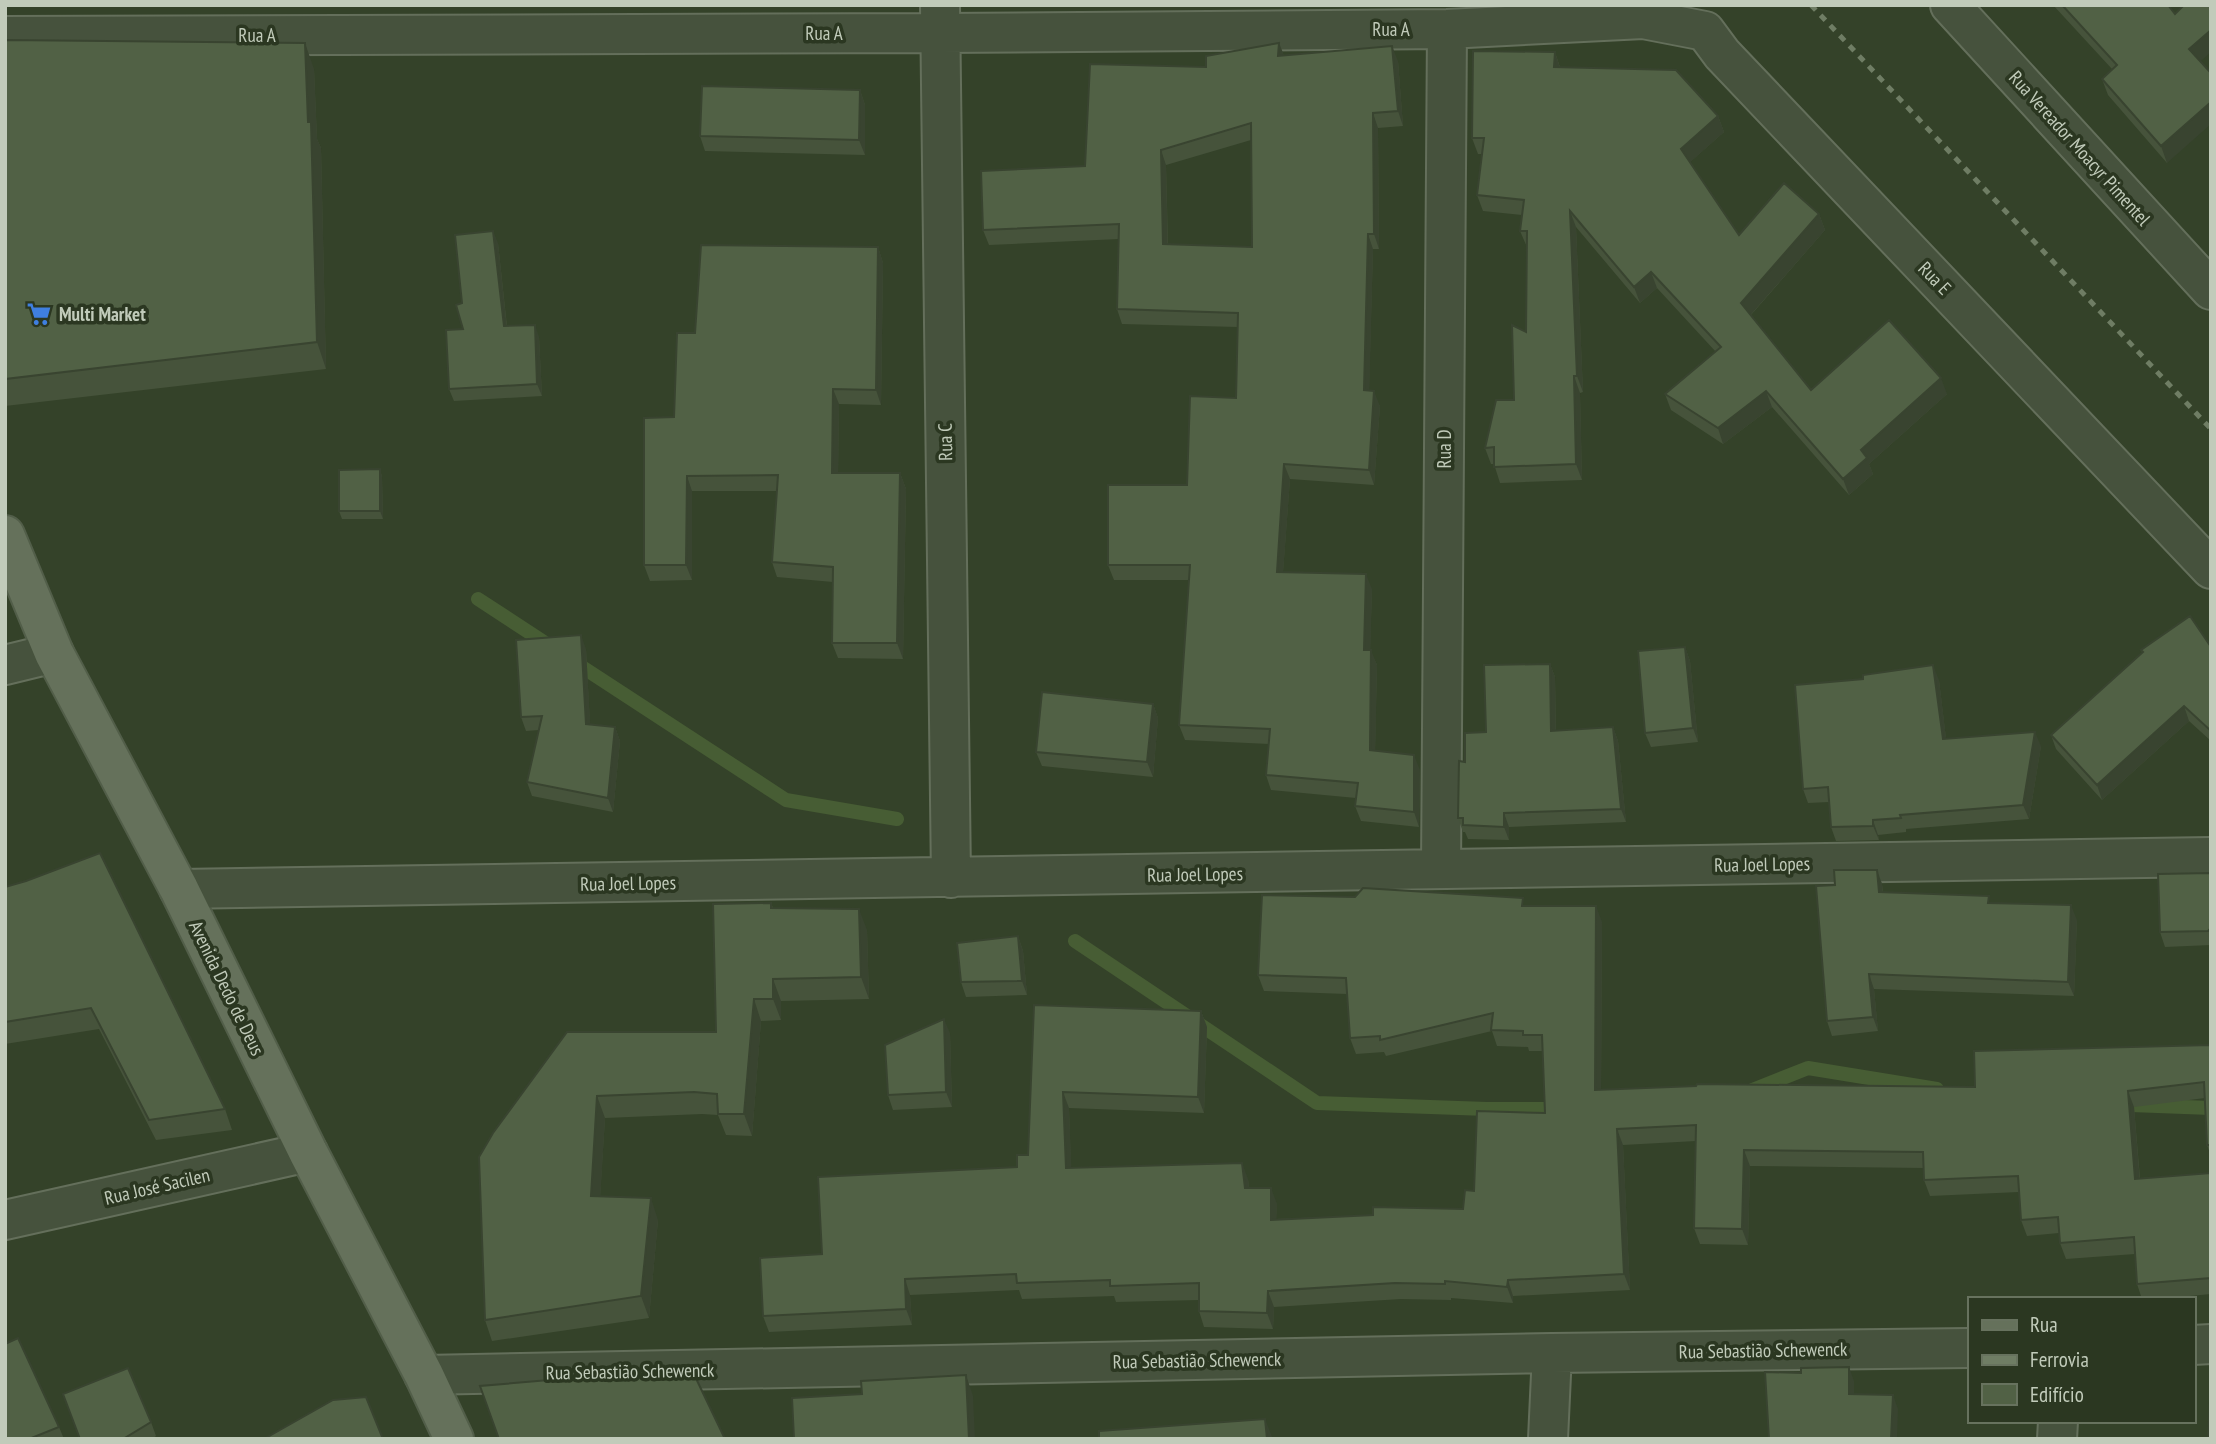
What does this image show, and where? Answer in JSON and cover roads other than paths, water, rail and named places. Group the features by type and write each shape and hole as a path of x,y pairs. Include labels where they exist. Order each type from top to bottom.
{"main road":[{"name":"Avenida Dedo de Deus","path":"7,541 54,653 179,889 308,1152 424,1375 454,1439"}],"street":[{"name":"Rua Vereador Moacyr Pimentel","path":"1950,5 2211,290"},
{"name":"Rua E","path":"1643,19 1685,17 1704,31 1741,75 2211,569"},
{"name":"Rua A","path":"5,36 940,19 1447,29 1643,19"},
{"name":"Rua C","path":"940,19 951,878"},
{"name":"Rua D","path":"1441,869 1447,29"},
{"path":"5,665 54,653"},
{"name":"Rua Joel Lopes","path":"179,889 2211,857"},
{"name":"Rua José Sacilen","path":"5,1220 308,1152"},
{"name":"Rua Sebastião Schewenck","path":"424,1375 1552,1353 1968,1348"},
{"path":"1548,1439 1552,1353"}],"waterway":[{"path":"478,599 553,648"},
{"path":"573,661 786,800 897,819"},
{"path":"1075,941 1317,1103 1563,1109"},
{"path":"1750,1091 1808,1068 1937,1089"},
{"path":"2131,1105 2211,1108"}],"railway":[{"path":"1811,5 2211,429"}],"place":[{"name":"Multi Market","path":"39,314"}]}
